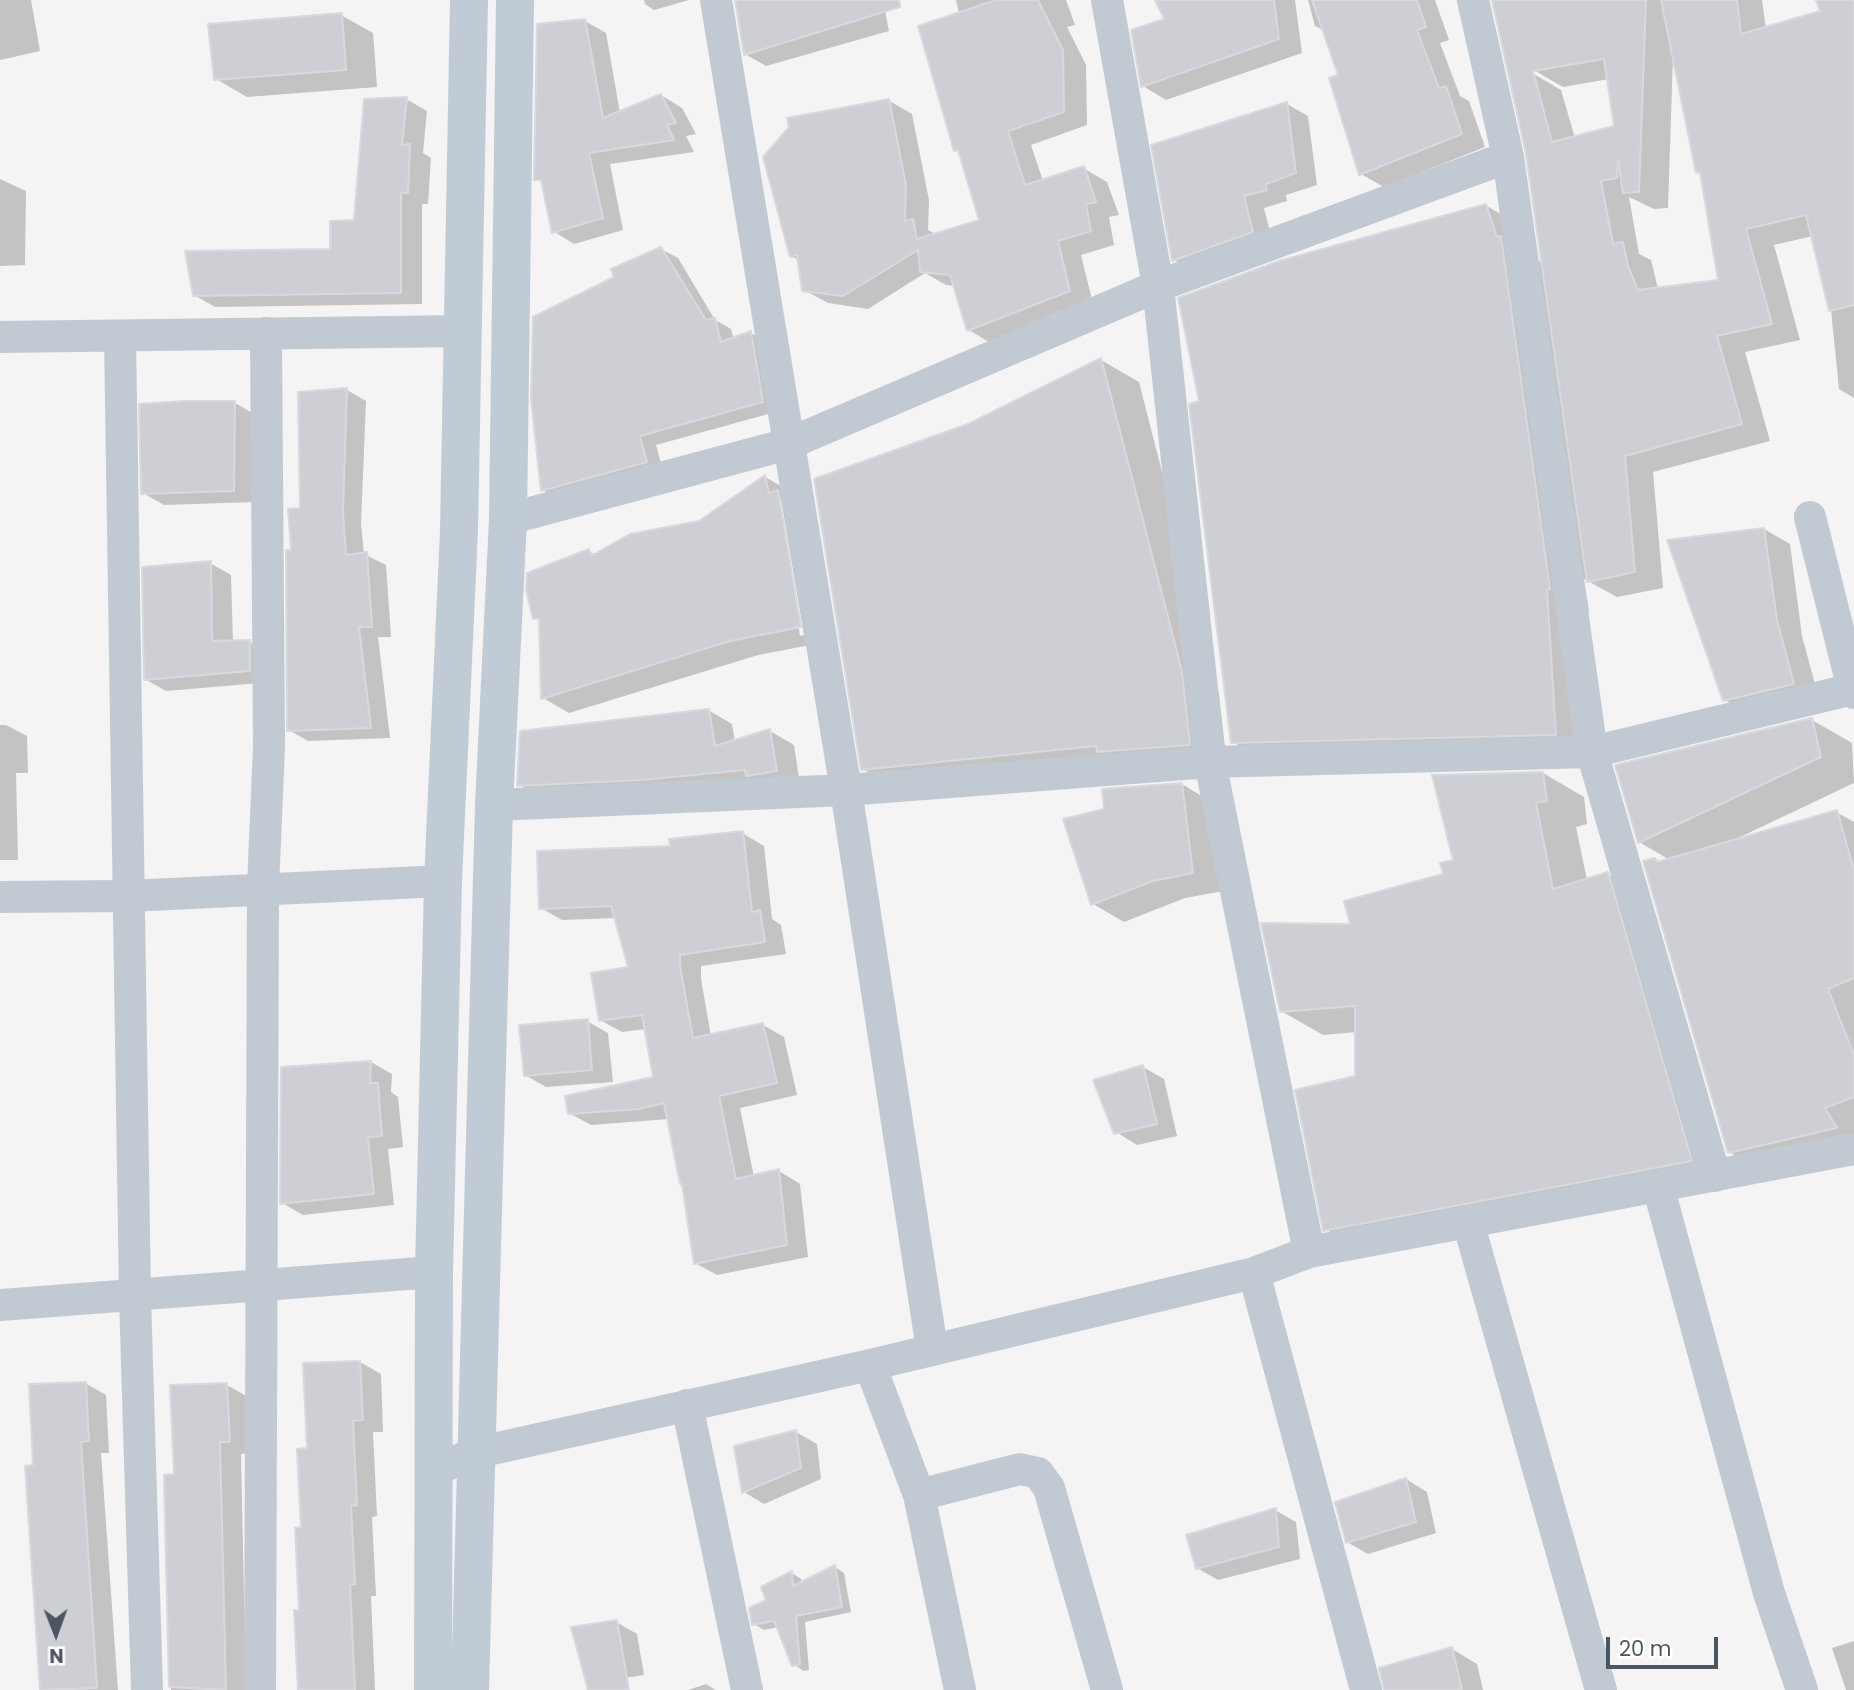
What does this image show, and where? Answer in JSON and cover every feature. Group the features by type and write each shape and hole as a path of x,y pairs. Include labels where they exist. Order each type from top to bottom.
{"main road":[{"path":"433,1690 434,1272 443,881 459,530 469,0"},
{"path":"470,1690 494,805 508,519 515,0"}],"street":[{"path":"716,0 846,790 932,1349"},
{"path":"1107,0 1158,286 1210,762 1308,1252"},
{"path":"1473,0 1508,157 1592,752 1715,1176"},
{"path":"508,519 788,444 1158,286 1508,157"},
{"path":"0,337 463,331"},
{"path":"260,1690 263,887 269,747 266,333"},
{"path":"120,336 135,1297 147,1690"},
{"path":"494,805 846,790 1210,762 1592,752 1853,691 1810,517"},
{"path":"0,897 128,896 263,887 443,881"},
{"path":"433,1471 475,1453 870,1365 1254,1273 1308,1252 1715,1176 1852,1157"},
{"path":"1658,1186 1769,1593 1802,1690"},
{"path":"1468,1222 1601,1690"},
{"path":"0,1305 135,1297 434,1272"},
{"path":"1254,1273 1366,1690"},
{"path":"870,1365 919,1495 960,1690"},
{"path":"687,1405 747,1690"},
{"path":"919,1495 1020,1469 1038,1473 1049,1488 1107,1690"}],"building":[{"path":"735,0 899,0 900,7 744,55"},
{"path":"996,0 1038,0 1063,50 1064,112 1008,131 1025,185 1084,166 1096,202 1086,204 1091,231 1058,241 1070,291 967,331 950,275 920,272 918,250 843,296 802,291 797,255 790,257 763,157 789,127 787,118 889,99 906,185 905,221 913,219 917,239 979,220 958,150 954,151 918,26"},
{"path":"1155,0 1274,0 1279,39 1141,87 1131,30 1164,19"},
{"path":"1312,0 1417,0 1426,27 1417,30 1439,88 1446,86 1462,134 1359,175 1329,78 1338,75"},
{"path":"1492,0 1646,0 1639,192 1623,193 1618,159 1617,178 1601,181 1613,244 1623,242 1628,266 1638,290 1718,280 1700,172 1696,173 1661,0 1737,0 1741,34 1820,11 1816,0 1854,0 1854,305 1829,311 1806,215 1746,229 1772,324 1717,336 1742,424 1625,456 1635,572 1587,582 1526,154","holes":["1604,59 1614,126 1552,142 1533,71"]},
{"path":"342,13 346,70 214,80 208,24"},
{"path":"585,19 603,118 661,94 676,123 667,125 674,140 589,153 603,218 552,233 541,180 534,180 537,24"},
{"path":"407,97 402,145 410,144 408,193 401,193 401,293 193,296 185,251 330,249 330,221 354,220 364,99"},
{"path":"1287,102 1296,173 1266,184 1267,190 1244,196 1253,232 1172,261 1151,145"},
{"path":"1486,204 1497,237 1501,236 1550,589 1547,590 1556,735 1231,743 1189,404 1199,401 1178,298 1279,261"},
{"path":"661,247 706,320 715,318 721,342 751,331 763,402 640,436 647,462 541,491 531,399 533,317 614,277 611,269"},
{"path":"1101,358 1182,671 1190,745 1097,752 1096,746 861,770 814,479 968,424"},
{"path":"347,388 343,512 346,555 367,552 372,627 359,627 371,728 287,731 286,550 291,550 288,509 300,508 298,392"},
{"path":"235,401 234,491 141,494 139,404"},
{"path":"765,475 769,493 778,490 801,627 730,641 541,699 539,618 533,619 526,590 527,573 589,549 591,556 630,534 699,521"},
{"path":"1764,528 1777,620 1794,684 1723,701 1667,540"},
{"path":"211,561 212,641 250,640 250,671 144,680 142,567"},
{"path":"709,709 715,746 770,729 777,771 746,776 745,770 641,780 517,786 520,731"},
{"path":"1812,718 1821,757 1638,843 1615,765"},
{"path":"1543,772 1547,801 1536,803 1553,889 1608,872 1692,1161 1323,1231 1295,1090 1355,1076 1355,1006 1280,1012 1261,923 1350,924 1344,901 1443,874 1440,863 1453,860 1432,775"},
{"path":"1182,783 1193,873 1153,881 1091,905 1063,819 1104,809 1102,789"},
{"path":"1837,810 1854,870 1854,978 1828,989 1854,1055 1854,1097 1825,1108 1837,1128 1728,1153 1643,861 1655,858 1657,862"},
{"path":"743,831 752,912 760,910 765,942 680,955 680,966 693,1038 763,1023 777,1083 719,1096 736,1179 779,1169 787,1245 694,1264 682,1184 664,1103 639,1109 568,1114 565,1096 653,1077 642,1015 599,1021 591,973 628,967 611,906 539,909 537,851 670,846 669,839"},
{"path":"588,1019 592,1070 524,1076 519,1025"},
{"path":"371,1061 370,1083 378,1083 382,1136 368,1137 374,1194 280,1204 281,1067"},
{"path":"1143,1065 1157,1124 1114,1134 1093,1080"},
{"path":"360,1361 363,1420 353,1421 357,1505 351,1506 355,1584 350,1585 355,1690 298,1690 294,1610 299,1610 295,1528 301,1527 297,1449 307,1448 303,1363"},
{"path":"86,1382 89,1441 81,1442 97,1688 40,1690 25,1466 33,1465 29,1384"},
{"path":"227,1383 230,1442 220,1442 226,1690 169,1687 164,1475 174,1474 170,1385"},
{"path":"796,1430 801,1468 742,1493 734,1446"},
{"path":"1406,1478 1416,1522 1346,1543 1335,1502"},
{"path":"1276,1508 1279,1547 1196,1569 1186,1535"},
{"path":"835,1565 842,1607 796,1616 800,1665 792,1666 774,1621 752,1625 749,1608 766,1600 761,1587 792,1571 793,1586"},
{"path":"617,1620 629,1690 588,1690 571,1627"},
{"path":"1452,1647 1462,1690 1384,1690 1379,1668"}]}
